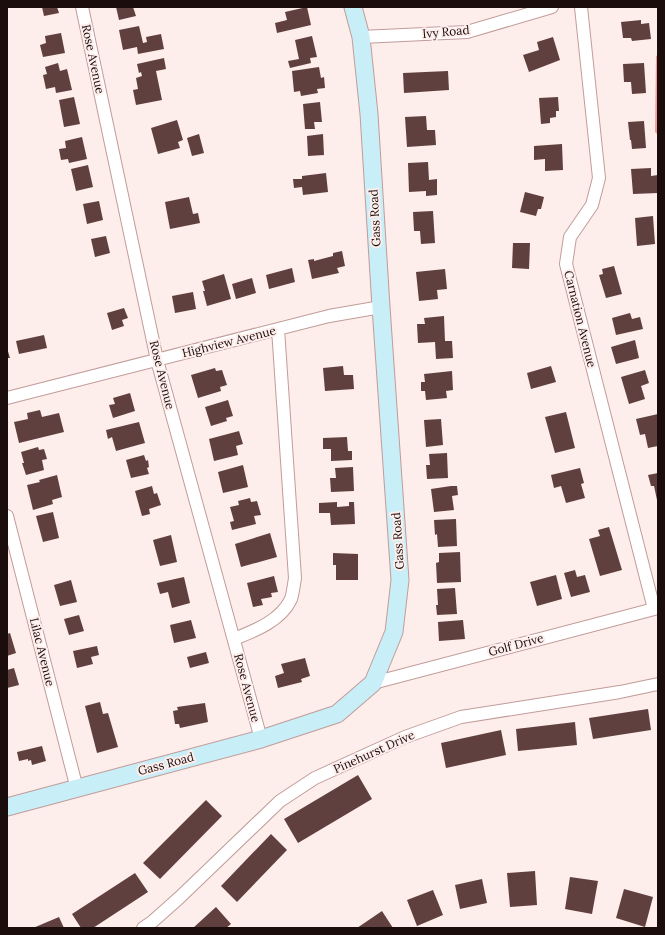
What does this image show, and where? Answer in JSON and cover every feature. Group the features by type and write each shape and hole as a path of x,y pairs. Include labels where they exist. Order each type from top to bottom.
{"street":[{"name":"Rose Avenue","path":"82,7 157,360 261,739"},
{"name":"Gass Road","path":"7,807 261,739 337,714 373,683 394,632 400,580 369,114 361,37 353,7"},
{"name":"Ivy Road","path":"361,37 467,32 552,7"},
{"name":"Carnation Avenue","path":"581,7 599,178 592,205 570,237 566,264 656,608"},
{"name":"Highview Avenue","path":"7,398 329,316 381,307"},
{"path":"234,639 259,629 280,614 291,599 295,578 278,330"},
{"name":"Lilac Avenue","path":"7,516 77,789"},
{"name":"Golf Drive","path":"373,683 656,608"},
{"name":"Pinehurst Drive","path":"143,928 152,922 178,898 280,801 315,778 405,737 461,717 620,692 658,684"}],"shaded area":[{"path":"658,55 658,135 655,132 656,56"}],"building":[{"path":"42,7 57,7 59,13 44,16"},
{"path":"116,7 133,7 136,16 119,20"},
{"path":"307,7 311,25 277,33 275,23 287,20 285,12"},
{"path":"641,20 641,24 649,23 651,39 632,41 631,38 623,38 621,22"},
{"path":"139,26 143,43 147,42 146,37 161,34 164,49 138,54 137,47 123,50 119,30"},
{"path":"61,33 65,53 43,57 40,45 46,43 45,36"},
{"path":"312,36 317,57 310,58 311,63 290,68 288,61 299,59 295,40"},
{"path":"553,37 560,60 529,72 523,55 539,50 537,42"},
{"path":"164,58 166,69 156,71 162,100 136,105 133,90 138,89 136,78 142,76 141,72 139,73 137,64"},
{"path":"58,63 60,71 67,69 72,90 56,93 55,87 46,89 43,75 47,74 45,67"},
{"path":"644,63 646,93 632,94 631,82 624,82 623,64"},
{"path":"319,67 321,78 324,77 325,88 317,89 318,93 301,96 300,91 294,92 292,71"},
{"path":"448,71 449,90 404,93 403,73"},
{"path":"74,97 80,124 64,127 59,100"},
{"path":"558,97 559,111 556,111 556,117 550,118 550,123 541,124 539,98"},
{"path":"320,102 322,122 314,122 315,129 305,129 303,104"},
{"path":"426,116 427,130 435,130 436,145 407,147 405,117"},
{"path":"177,120 183,140 178,142 180,148 158,154 151,128"},
{"path":"644,121 646,148 632,149 628,122"},
{"path":"199,134 204,153 192,156 187,138"},
{"path":"323,134 324,155 308,156 307,136"},
{"path":"82,137 87,159 69,163 68,159 61,160 59,149 66,148 65,141"},
{"path":"562,144 563,170 545,171 545,159 534,160 534,146"},
{"path":"428,162 429,180 437,179 437,195 426,196 426,191 409,192 408,163"},
{"path":"88,165 93,187 76,191 71,169"},
{"path":"651,168 651,176 658,175 658,193 633,194 631,169"},
{"path":"326,173 328,192 303,195 302,187 294,188 293,179 302,179 302,176"},
{"path":"525,192 544,197 541,209 538,209 536,216 520,212"},
{"path":"189,197 193,214 198,213 200,223 170,229 165,202"},
{"path":"99,201 103,220 87,224 83,204"},
{"path":"433,211 435,243 421,244 420,231 414,231 413,212"},
{"path":"653,216 655,244 637,246 635,218"},
{"path":"106,236 110,253 95,257 91,239"},
{"path":"513,243 530,243 529,269 512,268"},
{"path":"342,251 345,266 337,268 339,273 312,279 308,260 314,259 314,261 333,256 333,253"},
{"path":"614,266 622,294 606,298 599,275 603,274 602,269"},
{"path":"292,268 295,282 269,289 266,275"},
{"path":"445,269 447,289 437,290 438,299 419,301 416,272"},
{"path":"224,274 231,299 207,306 202,281"},
{"path":"252,278 256,293 236,299 232,284"},
{"path":"193,292 196,309 175,313 172,296"},
{"path":"124,308 128,318 122,320 124,326 112,330 107,313"},
{"path":"630,313 632,319 640,317 643,329 616,335 612,318"},
{"path":"444,316 445,341 452,341 453,358 436,359 435,342 418,343 417,324 425,324 424,318"},
{"path":"44,335 47,348 19,354 16,341"},
{"path":"635,340 639,358 616,364 611,347"},
{"path":"7,348 10,358 7,358"},
{"path":"343,366 344,375 353,375 354,389 325,391 323,368"},
{"path":"551,366 556,382 531,389 527,373"},
{"path":"215,368 216,371 222,370 227,385 220,387 221,391 198,398 191,375"},
{"path":"645,370 649,383 641,386 645,399 629,404 621,377"},
{"path":"452,371 453,390 446,391 447,398 426,400 425,391 421,391 421,382 425,382 424,374"},
{"path":"130,393 135,411 113,418 109,405 115,404 113,398"},
{"path":"228,400 233,416 226,418 227,421 211,426 205,407"},
{"path":"40,410 42,417 59,413 64,432 19,443 14,422 28,419 27,413"},
{"path":"566,412 575,448 555,453 545,417"},
{"path":"658,414 658,446 648,448 645,434 640,435 636,419"},
{"path":"441,419 443,445 426,447 424,420"},
{"path":"139,422 145,443 116,451 112,437 108,439 106,430"},
{"path":"239,431 243,444 236,446 238,455 214,461 209,439"},
{"path":"347,437 348,451 352,451 352,460 331,461 331,449 323,449 323,438"},
{"path":"38,447 39,450 44,449 47,459 42,460 44,470 26,475 22,463 24,463 21,452"},
{"path":"447,453 448,478 427,479 426,465 430,465 429,454"},
{"path":"144,455 146,461 148,460 149,467 147,468 149,474 131,478 126,460"},
{"path":"243,465 248,487 223,493 218,472"},
{"path":"353,467 354,491 331,492 330,478 336,478 335,468"},
{"path":"580,468 584,483 581,484 585,498 566,503 561,486 554,488 551,475"},
{"path":"658,473 657,500 654,486 651,486 648,475"},
{"path":"57,475 62,497 52,500 53,504 33,510 27,485 40,482 39,480"},
{"path":"152,486 154,494 157,493 161,505 149,509 150,514 142,516 135,491"},
{"path":"457,486 458,495 452,496 454,510 434,512 431,489"},
{"path":"250,498 251,502 257,501 261,515 254,516 256,524 232,530 230,522 234,521 230,507 239,505 238,501"},
{"path":"337,502 337,507 349,506 349,502 354,502 355,524 331,525 330,513 319,513 319,503"},
{"path":"53,512 59,538 43,542 36,516"},
{"path":"456,519 457,546 438,547 437,534 435,535 434,520"},
{"path":"609,527 622,570 600,576 589,539 600,536 598,530"},
{"path":"270,533 277,557 241,567 235,544"},
{"path":"171,535 177,562 160,566 153,540"},
{"path":"460,552 461,582 437,583 436,563 439,562 439,553"},
{"path":"333,553 358,554 358,580 336,580 336,565 333,565"},
{"path":"575,570 577,577 585,575 590,592 571,597 564,573"},
{"path":"556,575 562,599 537,606 530,582"},
{"path":"274,576 278,592 271,593 272,597 261,599 263,605 253,607 247,583"},
{"path":"184,577 190,603 172,608 168,592 160,594 157,583"},
{"path":"71,580 77,602 60,606 54,585"},
{"path":"455,588 457,614 437,615 437,589"},
{"path":"79,615 84,631 69,635 64,619"},
{"path":"191,620 196,638 174,643 170,625"},
{"path":"463,620 465,639 439,641 438,622"},
{"path":"10,633 16,653 7,656 7,634"},
{"path":"97,646 99,655 91,657 93,664 77,668 73,651"},
{"path":"206,652 209,663 190,668 187,657"},
{"path":"305,658 310,676 301,679 302,682 278,688 275,676 284,673 281,664"},
{"path":"14,668 19,685 7,688 7,670"},
{"path":"100,702 103,714 108,713 118,747 97,753 85,706"},
{"path":"205,703 208,722 180,728 179,724 175,724 173,711 178,710 177,707"},
{"path":"648,709 651,730 593,739 589,718"},
{"path":"575,722 577,745 518,751 516,729"},
{"path":"501,730 506,755 446,768 441,743"},
{"path":"42,746 46,761 32,765 31,760 28,761 28,759 19,761 17,752"},
{"path":"358,775 372,799 298,843 284,819"},
{"path":"206,800 222,816 160,879 143,863"},
{"path":"271,834 287,850 237,902 221,886"},
{"path":"535,871 537,905 510,907 507,873"},
{"path":"135,873 148,892 93,928 81,928 72,914"},
{"path":"570,877 598,881 592,914 565,909"},
{"path":"482,879 487,903 460,909 455,885"},
{"path":"624,889 653,897 645,927 616,918"},
{"path":"433,890 443,915 417,926 407,900"},
{"path":"216,907 231,924 226,928 193,928"},
{"path":"382,911 393,928 357,928"},
{"path":"59,917 64,928 33,928"}]}
